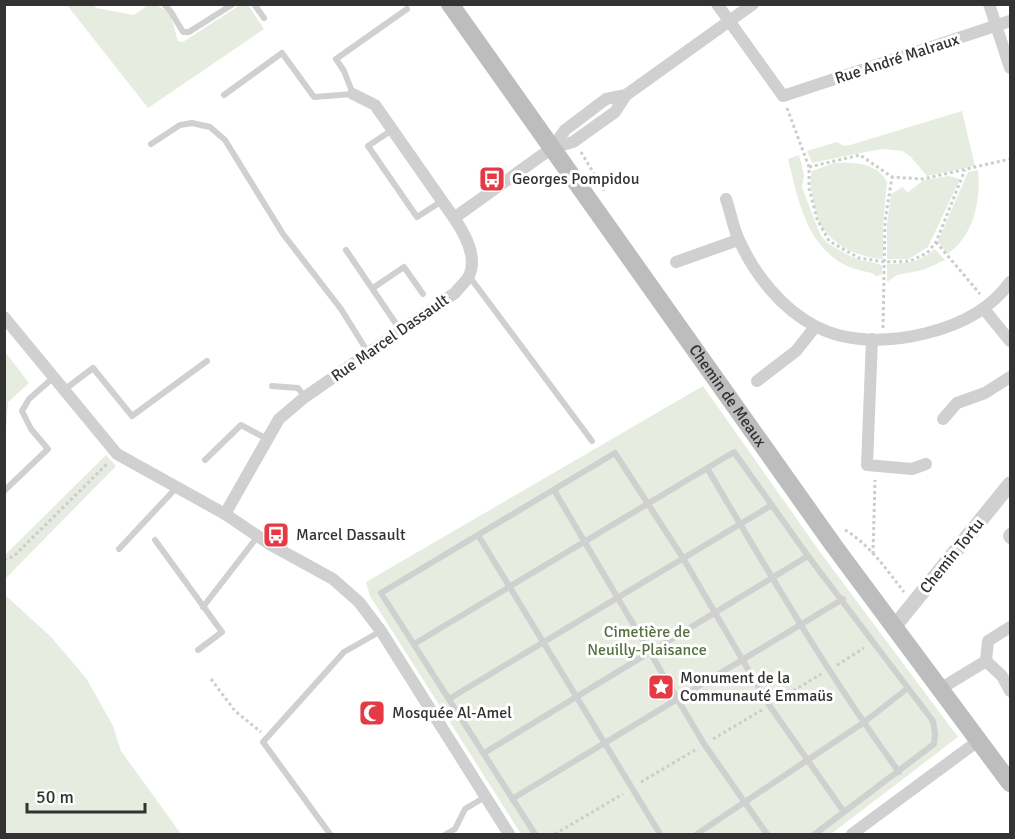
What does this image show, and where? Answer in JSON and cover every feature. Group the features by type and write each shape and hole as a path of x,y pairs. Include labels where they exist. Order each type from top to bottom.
{"main road":[{"name":"Chemin de Meaux","path":"450,4 858,588 894,627 1011,783"}],"street":[{"path":"717,4 783,96"},
{"path":"454,218 552,148 566,130 606,99 626,95 753,4"},
{"path":"989,4 1011,68"},
{"name":"Rue André Malraux","path":"783,96 1011,21"},
{"path":"353,94 375,105 465,235 472,256 469,276"},
{"path":"726,199 738,240 768,288 790,309 815,327 843,336 901,339 944,329 986,307 1003,293 1011,282"},
{"path":"676,262 738,240"},
{"name":"Rue Marcel Dassault","path":"225,513 279,419 304,397 455,293 469,276"},
{"path":"986,307 1011,341"},
{"path":"4,317 117,454 225,513 258,536 333,579 359,602 381,631 509,834"},
{"path":"757,381 796,351 815,327"},
{"path":"877,339 867,465 912,469 926,464"},
{"path":"943,419 957,403 985,393 1011,377"},
{"name":"Chemin Tortu","path":"894,627 1011,484"},
{"path":"1011,534 1009,536 1011,538"},
{"path":"986,661 988,641 1011,627"},
{"path":"940,689 986,661"},
{"path":"986,661 1002,676 1011,690"},
{"path":"852,834 978,741"}],"lane":[{"path":"164,4 183,32 189,32 233,4"},
{"path":"254,4 264,18"},
{"path":"224,95 282,53 314,97 353,94 344,71 336,59 407,9"},
{"path":"151,144 180,124 192,123 210,127 225,140 283,234 341,309 369,354"},
{"path":"392,130 368,146 417,217 442,201"},
{"path":"346,250 402,331"},
{"path":"373,288 404,267 423,294"},
{"path":"469,276 592,441"},
{"path":"64,390 93,369 132,416 207,361"},
{"path":"4,491 48,449 31,429 22,411 29,399 54,377"},
{"path":"272,386 298,388 304,397"},
{"path":"205,460 241,424 268,439"},
{"path":"414,644 734,452 808,556 933,720 934,744 815,834"},
{"path":"534,834 381,593 615,453 683,558 769,705 844,812"},
{"path":"707,468 801,625 863,723 898,772"},
{"path":"119,549 177,487"},
{"path":"554,490 677,699 744,803 767,834"},
{"path":"449,699 772,505"},
{"path":"478,535 660,834"},
{"path":"203,607 258,536"},
{"path":"155,540 222,632 198,650"},
{"path":"483,753 808,556"},
{"path":"512,799 842,600"},
{"path":"330,834 263,742 344,652 381,631"},
{"path":"697,834 863,723 908,688"},
{"path":"446,834 455,829 465,809 485,797"}],"path":[{"path":"783,96 809,167 809,188 817,219 829,241 859,258 885,262 910,261 927,253 936,242 965,170"},
{"path":"809,167 860,155 892,177 923,179 1011,159"},
{"path":"877,339 885,262 885,221 892,177"},
{"path":"936,242 986,307"},
{"path":"4,560 14,556 117,454"},
{"path":"876,466 873,554 914,604"},
{"path":"211,679 235,711 267,738"}],"green space":[{"path":"67,5 94,5 96,8 134,15 148,5 158,6 170,13 178,41 183,42 240,5 248,5 264,29 148,108"},
{"path":"962,111 975,166 927,176 910,156 902,151 883,149 812,163 807,151 837,142 843,146 850,145"},
{"path":"799,155 804,175 802,187 820,234 827,243 850,256 879,264 882,266 882,275 875,276 847,266 833,257 813,234 800,205 788,159"},
{"path":"834,163 856,163 871,167 883,175 887,182 883,259 865,256 846,249 824,230 819,222 810,181 811,174 812,171"},
{"path":"978,170 977,205 974,216 964,237 947,254 938,241 968,172"},
{"path":"949,176 960,179 928,247 909,259 887,259 887,224 891,194 903,187 907,193 924,180"},
{"path":"935,249 945,260 923,270 897,275 887,282 887,264 913,261"},
{"path":"5,352 29,383 8,402 5,443"},
{"name":"Cimetière de Neuilly-Plaisance","path":"703,386 820,552 958,737 831,834 521,834 370,596 366,582"},
{"path":"106,455 116,466 5,579 5,553"},
{"path":"5,595 51,637 86,678 113,726 121,751 181,834 5,834"}],"place":[{"name":"Georges Pompidou","path":"492,179"},
{"name":"Marcel Dassault","path":"276,535"},
{"name":"Monument de la Communauté Emmaüs","path":"661,687"},
{"name":"Mosquée Al-Amel","path":"372,713"}]}
